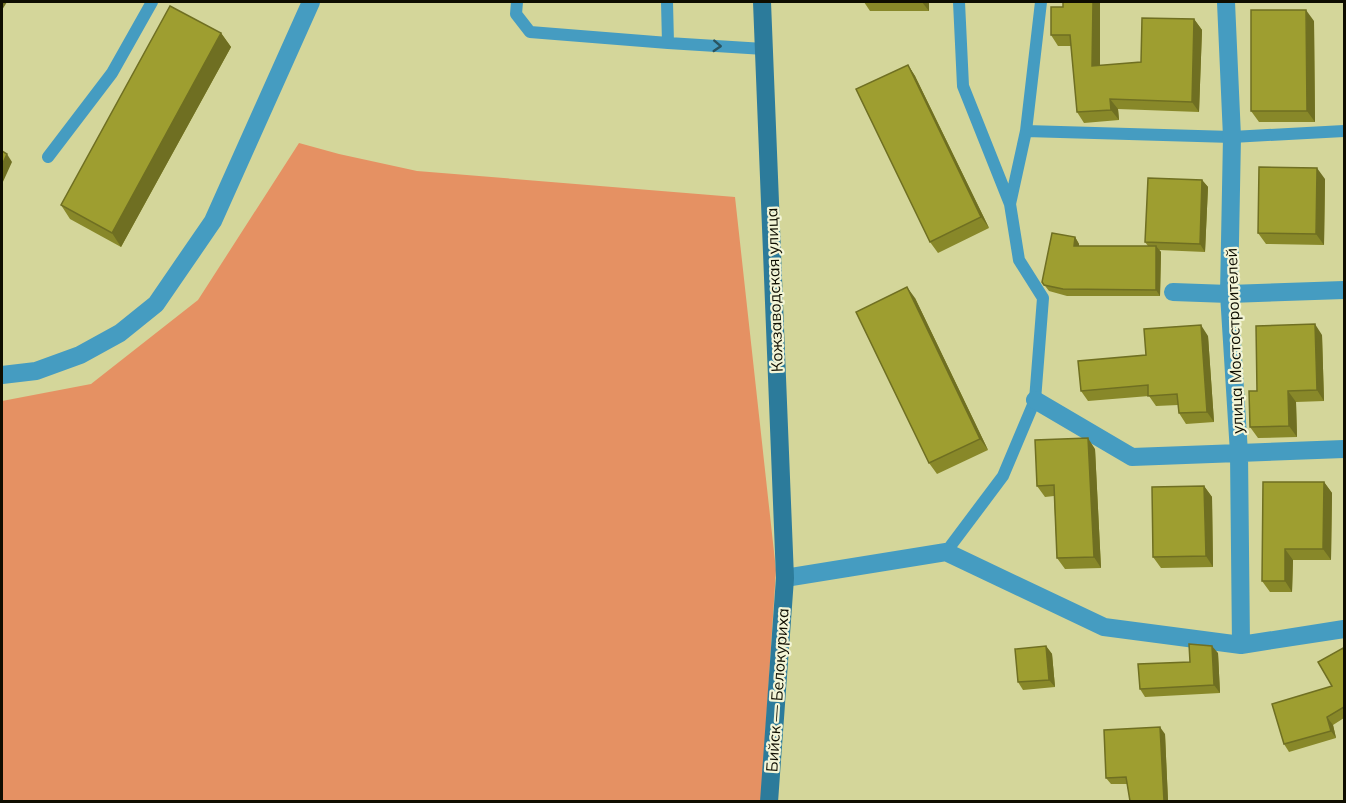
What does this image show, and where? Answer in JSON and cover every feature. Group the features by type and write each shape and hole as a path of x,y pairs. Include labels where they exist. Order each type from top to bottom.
{"main road":[{"name":"Кожзаводская улица","path":"762,2 785,578"},
{"name":"Бийск — Белокуриха","path":"769,801 785,578"}],"street":[{"path":"2,375 36,371 80,355 120,333 156,304 213,221 312,2"},
{"name":"улица Мостостроителей","path":"1226,2 1232,137 1229,294 1239,453 1241,645"},
{"path":"1173,292 1229,294 1344,290"},
{"path":"1035,400 1132,457 1344,449"},
{"path":"785,578 946,552 1104,627 1241,645 1344,629"}],"lane":[{"path":"48,157 112,73 152,2"},
{"path":"517,2 516,14 530,32 765,49"},
{"path":"667,2 668,43"},
{"path":"946,552 1003,476 1035,400 1042,298 1019,260 1010,204 963,86 959,2"},
{"path":"1010,204 1026,131 1041,2"},
{"path":"1026,131 1232,137 1344,131"}],"shaded area":[{"path":"299,143 417,171 735,197 776,570 761,801 2,802 2,401 91,384 198,300"}],"building":[{"path":"1063,2 1093,2 1092,66 1141,62 1142,18 1194,19 1192,102 1110,99 1111,110 1077,112 1070,35 1051,35 1051,7 1063,7"},
{"path":"170,6 221,33 112,233 61,205"},
{"path":"1251,10 1306,10 1307,111 1251,111"},
{"path":"908,65 981,217 930,242 856,89"},
{"path":"2,151 7,154 2,165"},
{"path":"1259,167 1317,168 1316,234 1258,233"},
{"path":"1148,178 1202,180 1200,244 1145,242"},
{"path":"1052,233 1075,237 1074,246 1156,246 1156,290 1063,289 1044,285 1042,282"},
{"path":"907,287 980,439 929,463 856,312"},
{"path":"1315,324 1317,390 1288,391 1289,426 1250,427 1249,391 1257,391 1256,326"},
{"path":"1201,325 1207,412 1179,413 1177,394 1148,396 1148,385 1081,391 1078,361 1146,355 1144,329"},
{"path":"1088,438 1094,557 1057,558 1054,485 1037,486 1035,440"},
{"path":"1263,482 1324,482 1323,549 1285,549 1285,581 1262,581"},
{"path":"1204,486 1206,556 1153,557 1152,487"},
{"path":"1189,644 1212,646 1214,685 1140,689 1138,664 1190,662"},
{"path":"1046,646 1049,680 1018,682 1015,649"},
{"path":"1343,648 1344,707 1327,717 1331,731 1284,744 1272,704 1332,686 1318,662"},
{"path":"1160,727 1164,801 1130,801 1126,777 1106,778 1104,730"}]}
